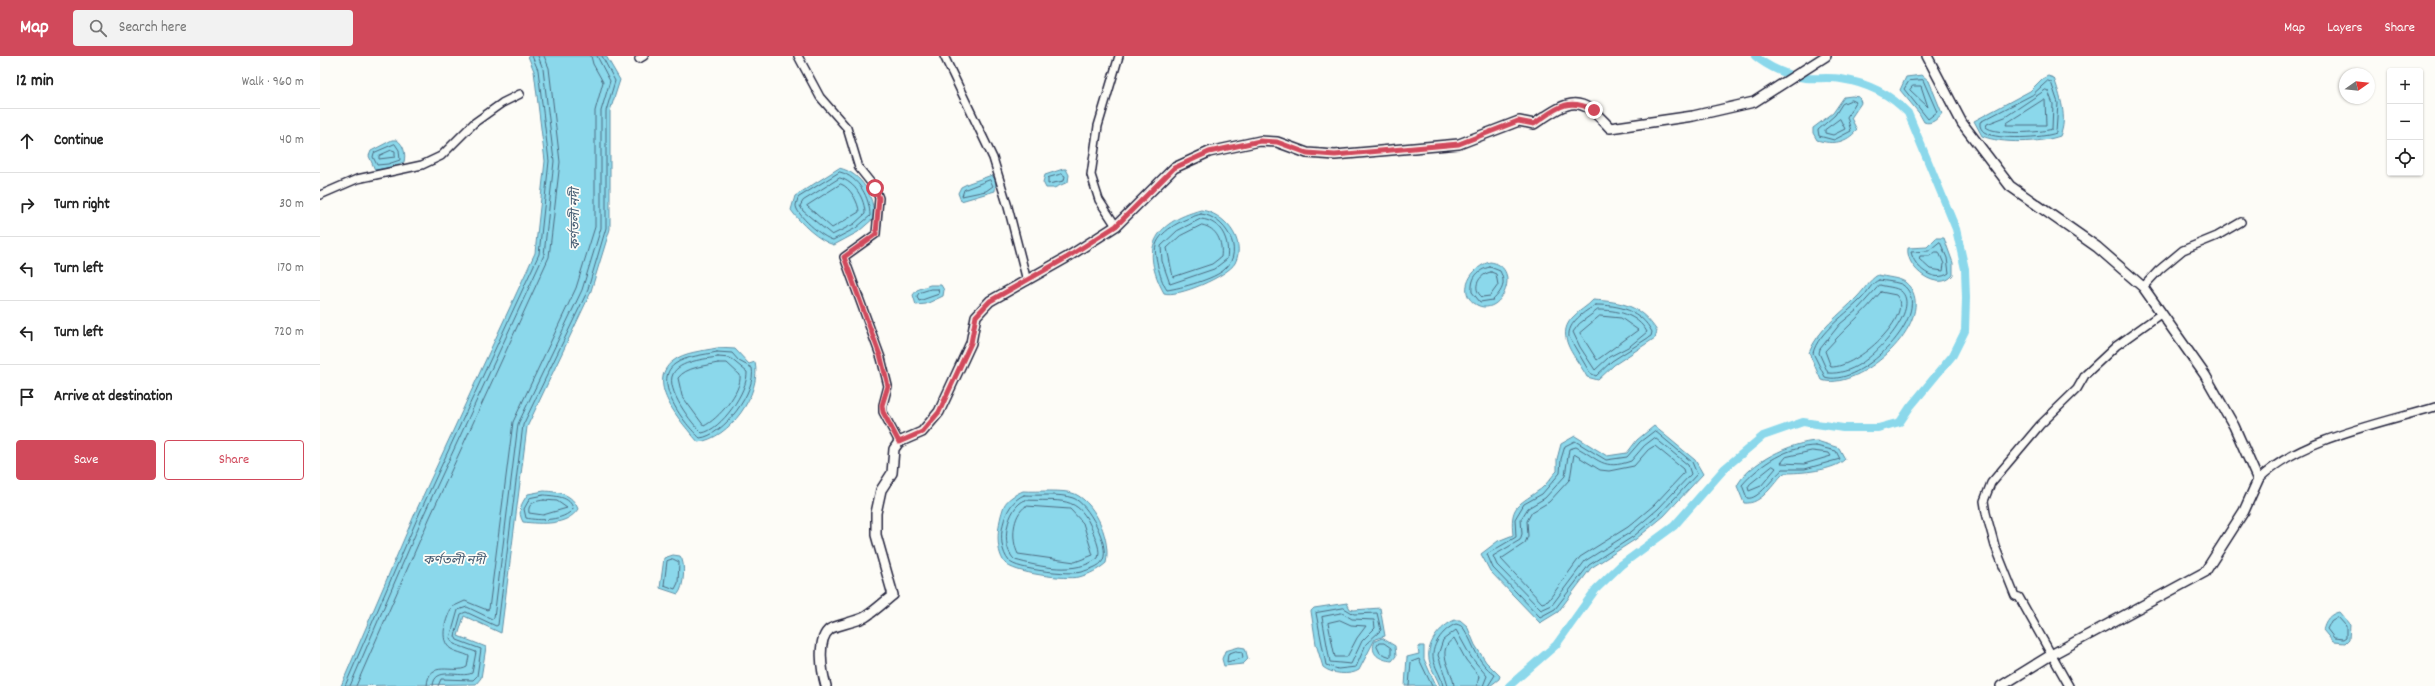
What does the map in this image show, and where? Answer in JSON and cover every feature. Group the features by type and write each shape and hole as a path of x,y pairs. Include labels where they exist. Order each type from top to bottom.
{"street":[{"path":"798,56 820,98 847,128 859,168 875,188 879,198 876,234 844,257 881,358 888,386 882,405 883,412 899,442"},
{"path":"944,56 993,158 1008,207 1027,281"},
{"path":"1116,226 1098,200 1091,175 1098,126 1119,56"},
{"path":"826,686 822,673 823,643 825,635 831,628 843,626 866,616 893,595 876,535 876,513 881,490 892,473 894,449 899,442 922,432 939,412 971,343 976,316 990,301 1027,281 1116,226 1174,168 1209,152 1260,141 1277,142 1307,153 1335,155 1459,144 1518,121 1534,124 1561,106 1579,103 1594,110 1610,128 1693,116 1754,102 1826,56"},
{"path":"1927,56 1962,123 2010,186 2097,247 2144,287 2216,395 2251,461 2258,480"},
{"path":"320,195 357,180 422,165 441,156 474,123 502,103 520,94"},
{"path":"2144,287 2159,270 2183,250 2217,236 2241,222"},
{"path":"2069,686 2019,597 2015,596 1996,546 1984,501 1991,483 2000,471 2040,425 2077,389 2086,375 2116,346 2162,313"},
{"path":"2001,686 2051,655 2205,572 2244,511 2258,480 2284,458 2328,439 2435,407"}],"water":[{"name":"কর্ণতলী নদী","path":"528,56 606,56 620,80 610,111 610,229 590,294 527,427 501,633 464,616 458,636 486,647 481,678 476,684 341,686 416,511 535,253 545,161 534,71"},
{"path":"1922,75 1929,81 1942,113 1929,123 1924,122 1919,113 1900,90 1906,77"},
{"path":"2048,76 2054,78 2062,107 2063,122 2060,136 2042,140 2021,142 1990,139 1982,136 1974,121 2030,91 2042,79"},
{"path":"1844,97 1859,97 1861,103 1851,118 1857,130 1848,138 1839,142 1823,142 1817,140 1813,133 1813,128 1833,113"},
{"path":"392,140 397,140 403,147 405,153 404,162 388,168 375,170 369,156 371,151"},
{"path":"839,168 854,175 865,187 872,202 874,218 858,232 834,245 822,240 810,231 791,210 795,196"},
{"path":"1066,169 1069,175 1068,182 1054,188 1046,188 1043,182 1045,175"},
{"path":"992,175 996,181 995,191 961,201 958,193 961,187"},
{"path":"1201,210 1218,216 1231,229 1236,237 1238,245 1238,254 1235,263 1223,274 1202,285 1180,292 1170,294 1164,293 1153,263 1153,251 1156,240 1162,230 1172,222 1185,215"},
{"path":"1936,238 1944,238 1953,263 1953,275 1947,280 1932,280 1924,276 1917,271 1908,256 1908,248 1927,247"},
{"path":"1490,262 1500,266 1505,272 1507,281 1501,298 1494,304 1486,307 1477,305 1471,300 1467,294 1467,287 1468,280 1472,274 1483,265"},
{"path":"1878,275 1905,282 1914,296 1914,313 1906,330 1893,348 1876,363 1857,375 1838,381 1821,380 1809,353 1813,344 1824,329 1857,297 1872,279"},
{"path":"930,285 941,285 944,290 943,296 926,304 916,305 913,295 917,290"},
{"path":"1593,300 1613,302 1630,306 1644,315 1657,331 1655,338 1614,365 1598,380 1587,377 1569,348 1565,333 1567,325 1572,318"},
{"path":"717,348 735,349 749,364 755,362 756,375 748,401 732,424 721,433 710,439 698,442 669,403 664,392 663,380 665,370 677,358 694,352"},
{"path":"1654,426 1695,460 1703,474 1664,516 1636,539 1591,568 1558,612 1540,623 1490,571 1481,554 1498,541 1513,535 1512,525 1516,508 1541,489 1557,471 1557,459 1561,444 1575,436 1607,456 1627,453 1637,440"},
{"path":"1817,441 1839,448 1845,459 1840,463 1825,469 1807,472 1784,473 1762,497 1750,503 1744,503 1737,486 1751,469 1772,455 1796,445"},
{"path":"544,491 564,494 572,500 578,509 573,515 553,523 523,522 520,511 528,494"},
{"path":"1023,491 1070,492 1083,499 1090,506 1101,524 1106,545 1106,563 1090,573 1073,578 1052,577 1028,573 1010,567 1005,563 999,550 998,543 1002,512 1009,499"},
{"path":"673,555 680,556 684,569 682,586 678,594 660,588 664,558"},
{"path":"1347,603 1350,609 1354,610 1380,608 1385,636 1375,639 1359,670 1346,674 1336,673 1323,667 1316,644 1311,611 1314,608"},
{"path":"2339,612 2350,625 2349,639 2345,643 2333,642 2323,630 2328,618"},
{"path":"1455,620 1460,620 1467,626 1475,645 1486,662 1500,676 1499,679 1490,686 1440,686 1430,663 1429,650 1431,643 1439,631"},
{"path":"1382,638 1395,646 1396,656 1392,661 1380,658 1373,649 1375,641"},
{"path":"1420,646 1424,646 1424,659 1436,686 1405,686 1407,657 1419,654 1418,649"},
{"path":"1239,647 1245,648 1248,659 1243,664 1224,666 1222,659 1225,651"}],"waterway":[{"path":"1509,686 1556,645 1596,589 1621,565 1674,526 1725,468 1763,436 1803,422 1843,428 1878,428 1900,422 1910,407 1953,355 1965,331 1965,269 1956,229 1908,113 1886,95 1860,83 1841,79 1805,78 1792,75 1772,67 1755,56"}],"route":[{"path":"875,188 879,198 876,234 844,257 846,265 856,286 869,328 881,358 888,386 882,405 883,412 899,442 922,432 939,412 971,343 976,316 990,301 1066,258 1116,226 1174,168 1209,152 1260,141 1277,142 1307,153 1335,155 1459,144 1490,134 1518,121 1534,124 1561,106 1579,103 1594,110"}]}
